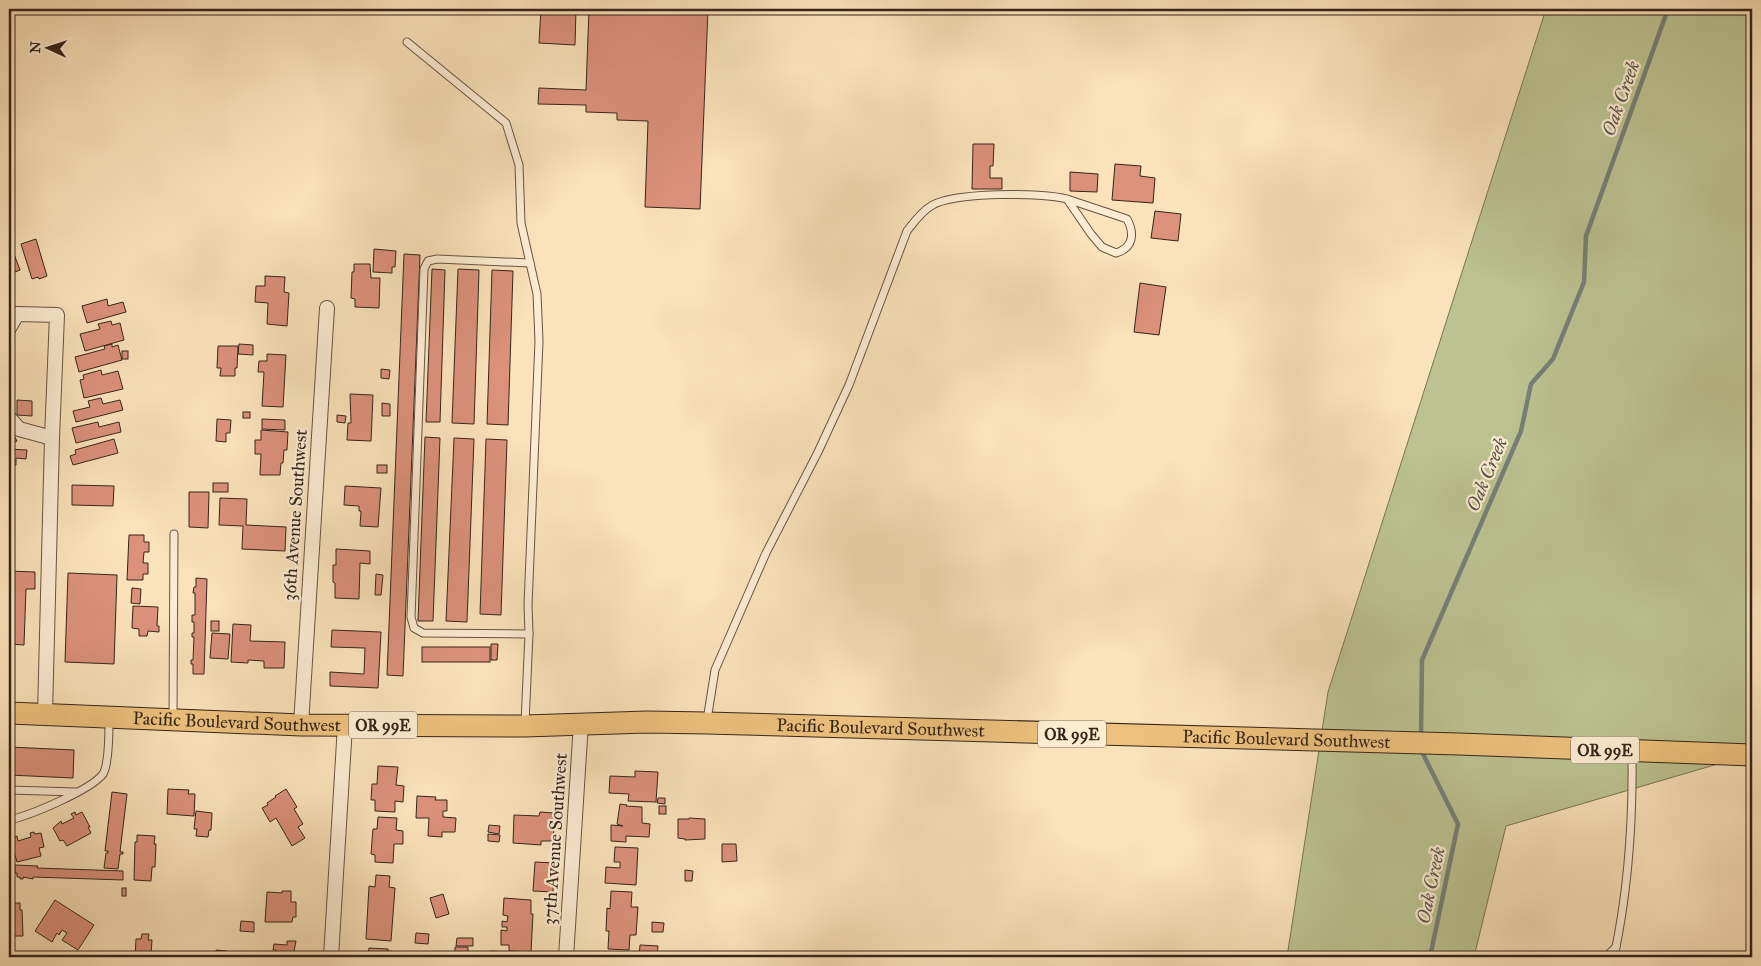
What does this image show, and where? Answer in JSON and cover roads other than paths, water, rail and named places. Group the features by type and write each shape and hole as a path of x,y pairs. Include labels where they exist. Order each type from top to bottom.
{"main road":[{"name":"Pacific Boulevard Southwest","path":"9,713 301,725 525,726 707,722 1459,744 1752,755"}],"street":[{"name":"36th Avenue Southwest","path":"301,725 327,308"},
{"path":"9,328 17,314 57,315 44,714"},
{"path":"9,418 19,429 52,438"},
{"name":"37th Avenue Southwest","path":"566,957 581,724"},
{"path":"331,957 345,725"}],"lane":[{"path":"407,42 506,123 520,165 521,223 537,294 539,341 525,726"},
{"path":"707,722 715,670 766,554 818,452 849,385 907,231 918,216 932,205 946,200 964,197 1038,194 1067,199 1126,219 1131,228 1131,241 1125,250 1116,253 1102,247 1090,234 1067,199"},
{"path":"529,634 423,634 414,628 411,617 424,269 428,261 437,259 530,262"},
{"path":"173,719 174,534"},
{"path":"9,820 78,792 88,787 104,773 108,749 109,717"},
{"path":"1614,957 1627,872 1633,794 1632,751"},
{"path":"9,790 78,792"},
{"path":"1606,957 1616,947"}],"waterway":[{"name":"Oak Creek","path":"1421,737 1422,660 1521,431 1531,384 1553,359 1584,282 1586,236 1668,9"},
{"name":"Oak Creek","path":"1421,750 1458,824 1430,957"}]}
